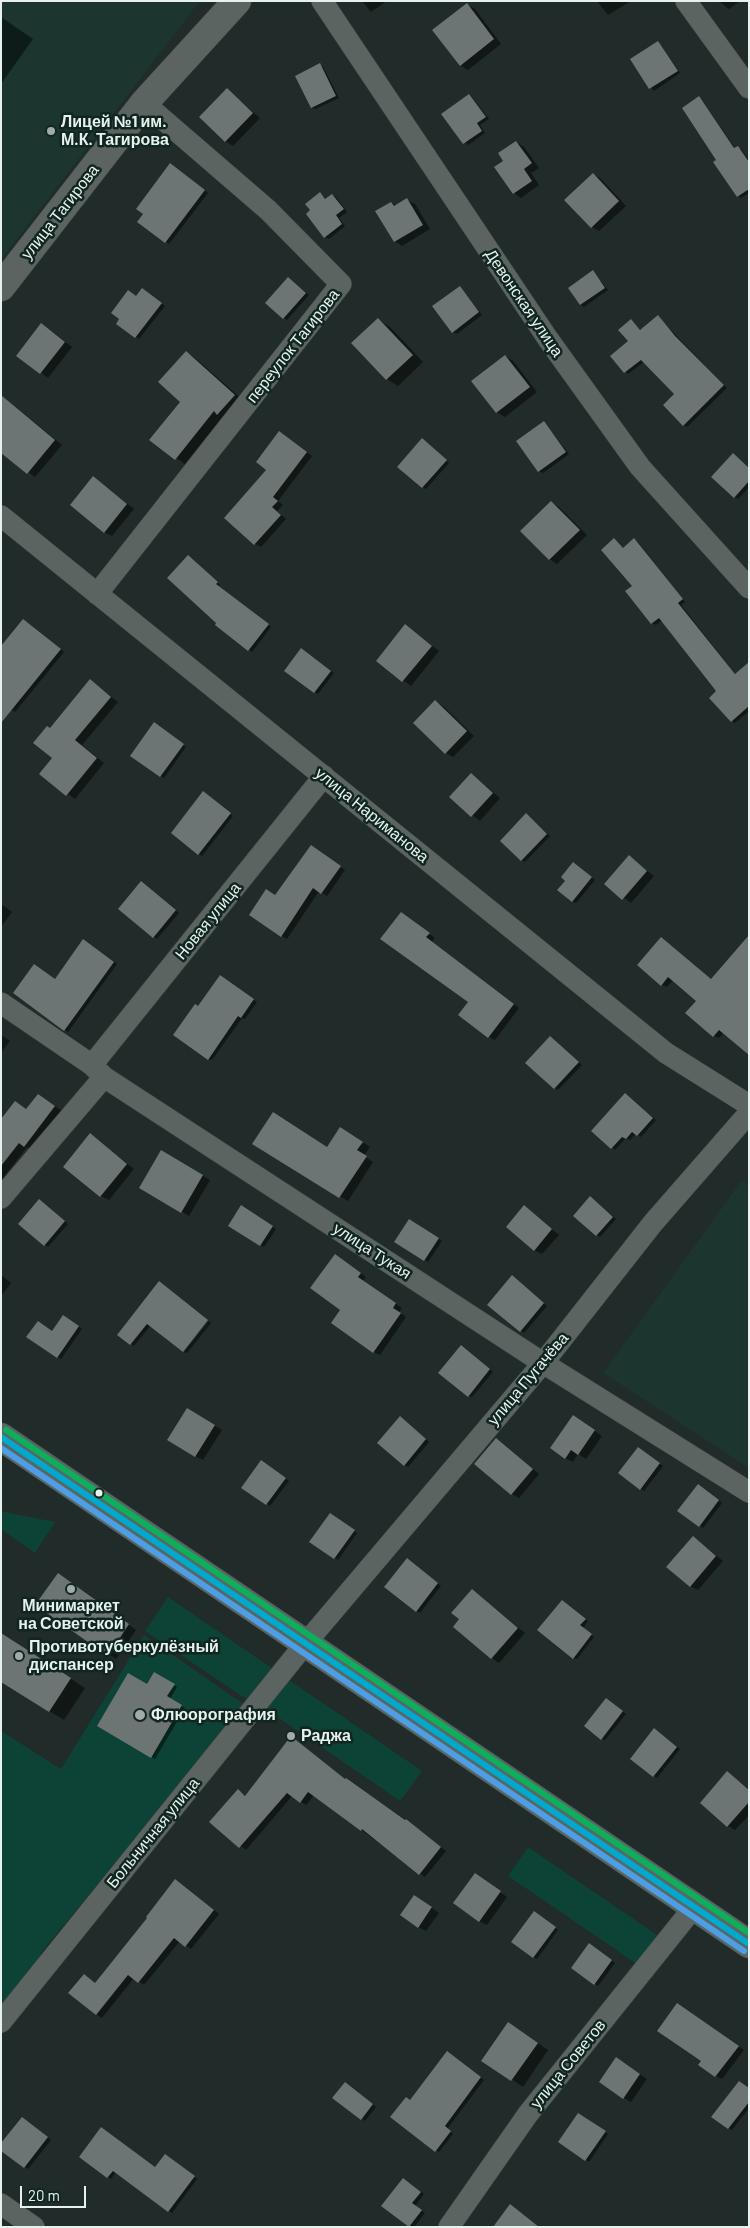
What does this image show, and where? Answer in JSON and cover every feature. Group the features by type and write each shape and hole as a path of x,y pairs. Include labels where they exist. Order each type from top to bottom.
{"main road":[{"path":"1,1437 749,1944"}],"street":[{"name":"улица Тагирова","path":"1,287 144,103 237,1"},
{"name":"Девонская улица","path":"322,1 548,339 640,468 749,588"},
{"path":"686,1 749,88"},
{"name":"переулок Тагирова","path":"97,594 342,284 268,210 144,103"},
{"name":"улица Нариманова","path":"1,516 666,1053 749,1105"},
{"name":"Новая улица","path":"1,1198 324,776"},
{"name":"улица Тукая","path":"1,1003 98,1071 543,1363 749,1492"},
{"name":"улица Пугачёва","path":"304,1644 543,1363 653,1223 749,1113"},
{"name":"Больничная улица","path":"1,2022 304,1644"},
{"name":"улица Советов","path":"449,2227 528,2114 694,1907"},
{"path":"1,2204 34,2227"}],"shaded area":[{"name":"Лицей №1 им. М.К. Тагирова","path":"1,1 200,1 1,260"},
{"path":"742,1180 749,1185 749,1468 603,1373"},
{"path":"1,1511 55,1522 35,1553 1,1529"},
{"path":"168,1597 422,1771 400,1801 257,1703 255,1705 145,1631"},
{"path":"144,1635 245,1705 40,1954 49,1962 1,2021 1,1731 61,1769"},
{"path":"528,1847 666,1941 644,1969 508,1876"}],"building":[{"path":"467,3 494,39 460,66 432,30"},
{"path":"658,41 678,71 649,89 630,59"},
{"path":"320,63 336,96 311,108 295,76"},
{"path":"227,88 253,113 225,142 199,117"},
{"path":"469,94 486,117 477,123 482,131 463,144 441,114"},
{"path":"699,96 734,148 738,146 749,162 749,189 737,197 713,162 716,160 682,108"},
{"path":"516,141 532,163 524,169 532,181 513,194 494,167 503,161 498,153"},
{"path":"170,163 205,190 165,243 137,222 143,214 136,209"},
{"path":"593,173 619,201 591,228 564,200"},
{"path":"320,192 325,199 332,194 344,209 336,215 342,224 324,238 306,214 310,210 305,204"},
{"path":"407,198 423,225 394,242 375,211 391,202 394,206"},
{"path":"593,270 605,288 580,305 568,288"},
{"path":"288,277 306,293 283,319 265,303"},
{"path":"460,286 479,312 452,333 432,306"},
{"path":"142,288 162,303 135,338 116,324 119,319 111,313 128,290 136,296"},
{"path":"658,315 675,336 724,385 683,426 663,405 674,394 641,360 624,373 610,356 628,341 618,330 631,319 640,330"},
{"path":"378,318 413,355 386,380 351,343"},
{"path":"41,323 65,342 40,374 16,356"},
{"path":"186,351 235,395 217,415 214,411 175,460 149,440 180,402 158,382"},
{"path":"505,355 530,387 496,413 471,381"},
{"path":"1,395 55,440 27,474 1,453"},
{"path":"544,421 566,452 538,472 516,441"},
{"path":"279,431 307,452 273,497 278,501 272,507 281,515 254,545 224,518 266,470 256,462"},
{"path":"422,438 447,460 422,488 397,467"},
{"path":"733,453 749,468 749,481 734,498 711,477"},
{"path":"93,476 127,504 104,533 70,505"},
{"path":"551,501 580,530 549,560 520,531"},
{"path":"614,538 623,548 634,538 683,599 678,603 735,674 749,662 749,706 731,722 709,698 716,691 659,618 651,624 625,591 632,586 601,550"},
{"path":"188,555 218,582 216,584 269,624 248,651 215,625 216,623 167,578"},
{"path":"23,619 61,649 1,723 1,646"},
{"path":"405,624 432,646 402,682 376,661"},
{"path":"301,648 331,671 314,693 284,671"},
{"path":"90,679 111,697 75,740 97,758 66,796 39,774 52,758 33,743 47,726 50,728"},
{"path":"435,700 467,731 445,754 413,723"},
{"path":"154,722 184,744 160,777 130,756"},
{"path":"471,773 493,793 471,817 449,797"},
{"path":"203,791 231,813 198,855 171,833"},
{"path":"526,813 547,834 521,861 500,841"},
{"path":"311,845 341,866 321,894 313,888 281,937 249,915 266,889 275,895"},
{"path":"629,855 647,871 622,900 604,884"},
{"path":"573,862 592,877 572,902 557,890 565,881 561,877"},
{"path":"141,881 176,910 153,938 118,909"},
{"path":"401,912 430,933 426,937 514,1004 488,1038 458,1015 468,1002 380,939"},
{"path":"749,935 749,1055 719,1030 713,1037 685,1013 696,1001 668,977 661,986 637,965 661,937 711,979"},
{"path":"83,939 114,962 64,1031 13,993 34,964 55,979"},
{"path":"220,975 254,999 241,1018 238,1016 208,1060 173,1035 195,1004 198,1006"},
{"path":"550,1036 579,1062 554,1089 525,1063"},
{"path":"625,1093 653,1118 637,1136 632,1132 626,1139 622,1137 611,1149 591,1131"},
{"path":"38,1094 55,1106 24,1147 19,1143 1,1166 1,1119 15,1101 26,1109"},
{"path":"273,1112 327,1147 340,1127 363,1142 357,1150 367,1156 339,1198 252,1144"},
{"path":"90,1133 127,1164 100,1197 63,1167"},
{"path":"161,1150 203,1175 181,1213 139,1188"},
{"path":"590,1196 613,1217 596,1236 573,1216"},
{"path":"39,1199 65,1221 44,1246 18,1224"},
{"path":"241,1205 273,1226 260,1246 228,1226"},
{"path":"524,1205 552,1229 534,1251 506,1227"},
{"path":"409,1219 439,1238 424,1261 394,1242"},
{"path":"335,1254 361,1273 358,1277 396,1303 393,1308 401,1313 373,1353 331,1323 340,1310 310,1288"},
{"path":"512,1275 544,1303 520,1332 487,1305"},
{"path":"159,1281 208,1320 183,1352 147,1324 130,1345 117,1335"},
{"path":"63,1315 79,1326 57,1358 26,1337 38,1321 52,1331"},
{"path":"461,1345 490,1369 468,1397 438,1373"},
{"path":"187,1408 215,1425 195,1457 167,1440"},
{"path":"573,1415 595,1430 578,1455 571,1450 565,1459 550,1448"},
{"path":"400,1416 426,1439 404,1466 377,1443"},
{"path":"496,1438 533,1469 511,1495 474,1464"},
{"path":"638,1447 660,1463 640,1490 618,1473"},
{"path":"261,1460 286,1478 266,1505 241,1488"},
{"path":"698,1484 719,1500 699,1527 677,1511"},
{"path":"330,1513 355,1530 334,1559 309,1542"},
{"path":"693,1536 716,1556 690,1587 666,1567"},
{"path":"407,1558 438,1583 416,1612 384,1587"},
{"path":"58,1573 129,1624 108,1656 35,1605"},
{"path":"472,1589 518,1628 491,1659 453,1627 459,1619 451,1613"},
{"path":"562,1600 586,1619 580,1625 592,1634 573,1659 537,1630"},
{"name":"Противотуберкулёзный диспансер","path":"1,1633 71,1678 49,1712 1,1682"},
{"name":"Флюорография","path":"154,1672 175,1684 167,1696 182,1705 151,1758 97,1726 128,1673 147,1684"},
{"path":"606,1698 623,1711 601,1740 584,1726"},
{"path":"654,1728 677,1747 653,1777 630,1759"},
{"path":"291,1736 345,1779 406,1819 441,1847 419,1875 362,1829 361,1831 308,1792 300,1803 287,1793 239,1848 209,1822 238,1789 245,1796"},
{"path":"727,1771 749,1790 749,1802 727,1827 700,1803"},
{"path":"475,1873 501,1891 479,1922 453,1903"},
{"path":"175,1879 214,1910 185,1947 174,1938 138,1983 128,1975 96,2015 68,1993 84,1974 95,1983 147,1918"},
{"path":"414,1895 432,1907 418,1928 400,1915"},
{"path":"534,1911 556,1927 533,1958 511,1942"},
{"path":"589,1943 612,1960 594,1985 571,1968"},
{"path":"677,2003 739,2046 715,2077 698,2065 701,2061 657,2031"},
{"path":"508,2022 538,2043 511,2081 481,2061"},
{"path":"447,2051 481,2077 445,2126 451,2131 435,2152 390,2117 406,2097 410,2100"},
{"path":"616,2057 640,2074 623,2099 599,2082"},
{"path":"739,2081 749,2088 749,2102 728,2129 711,2117"},
{"path":"345,2082 373,2104 361,2120 332,2098"},
{"path":"578,2113 606,2131 585,2161 558,2142"},
{"path":"22,2117 48,2137 24,2168 1,2151 1,2143"},
{"path":"101,2127 155,2167 165,2154 195,2176 168,2212 113,2171 107,2178 79,2157"},
{"path":"403,2178 421,2192 412,2203 422,2210 409,2227 381,2206"},
{"path":"510,2204 539,2227 493,2227"}],"transit line":[{"path":"6,1430 749,1933"},
{"path":"1,1437 749,1944"},
{"path":"1,1448 744,1951"}],"place":[{"name":"Лицей №1 им. М.К. Тагирова","path":"51,131"},
{"name":"Минимаркет на Советской","path":"71,1589"},
{"name":"Противотуберкулёзный диспансер","path":"19,1656"},
{"name":"Флюорография","path":"140,1715"},
{"name":"Раджа","path":"291,1736"}]}
